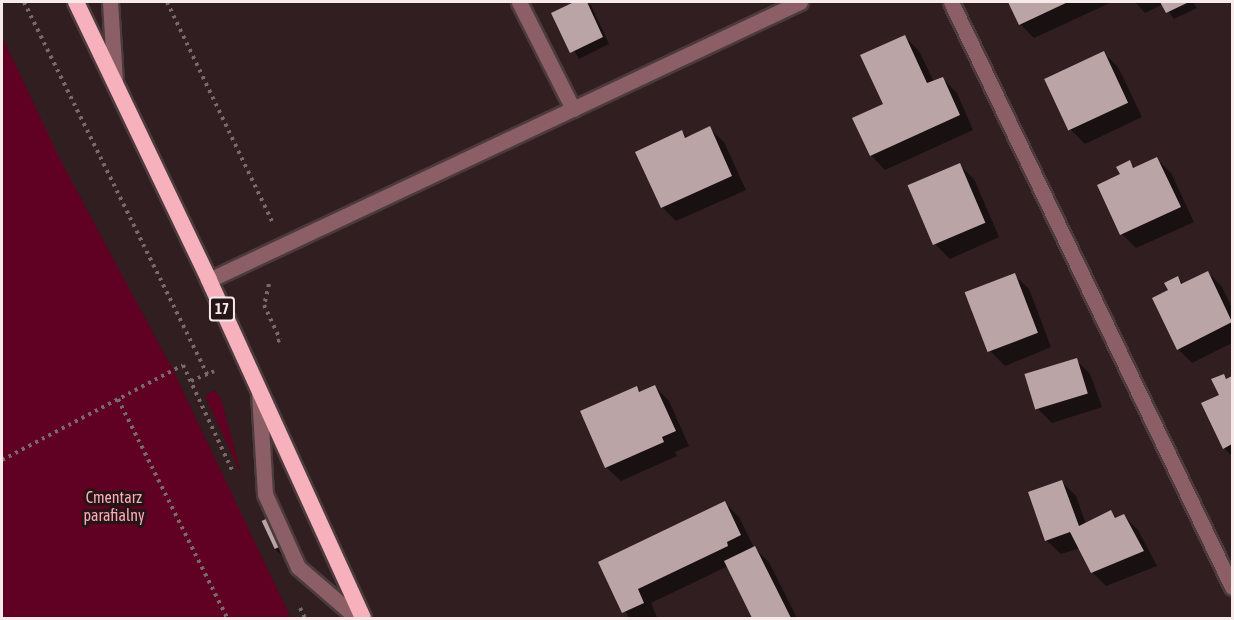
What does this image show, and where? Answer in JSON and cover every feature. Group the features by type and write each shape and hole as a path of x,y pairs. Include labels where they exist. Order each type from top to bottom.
{"highway":[{"name":"17","path":"76,2 209,280 363,618"}],"street":[{"path":"110,2 115,81"},
{"path":"519,2 573,108"},
{"path":"209,280 800,2"},
{"path":"951,2 1233,587"},
{"path":"258,387 265,494 298,567 357,618"}],"path":[{"path":"24,2 207,374"},
{"path":"166,2 283,245"},
{"path":"272,280 265,291 264,305 280,340 274,343"},
{"path":"2,460 173,370"},
{"path":"191,381 214,371"},
{"path":"118,399 227,618"}],"green space":[{"name":"Cmentarz parafialny","path":"2,36 60,159 173,370 291,618 2,618"},
{"path":"215,390 221,399 242,476 205,396"}],"building":[{"path":"574,2 587,2 603,37 570,53 551,13"},
{"path":"1008,2 1068,2 1019,25"},
{"path":"1160,2 1189,2 1166,13"},
{"path":"905,35 927,83 943,77 960,115 870,156 852,118 883,104 860,55"},
{"path":"1104,51 1128,103 1068,131 1044,79"},
{"path":"710,126 732,176 661,208 635,152 682,130 685,138"},
{"path":"1157,157 1181,207 1120,235 1097,185 1120,174 1116,167 1130,160 1133,168"},
{"path":"960,163 985,223 933,245 908,185"},
{"path":"1208,271 1232,322 1177,350 1152,298 1168,290 1164,283 1178,276 1181,284"},
{"path":"1015,273 1038,333 988,352 965,292"},
{"path":"1077,358 1088,393 1035,409 1024,374"},
{"path":"1224,374 1226,379 1232,376 1232,444 1223,449 1201,403 1219,395 1211,379"},
{"path":"655,385 676,431 662,437 664,442 605,468 580,411 637,386 639,392"},
{"path":"1062,480 1079,526 1111,510 1115,518 1124,514 1144,551 1091,573 1070,532 1045,541 1028,492"},
{"path":"725,501 741,535 727,542 728,546 638,589 644,603 622,613 598,562"},
{"path":"268,518 281,546 275,549 262,521"},
{"path":"755,546 791,618 752,618 724,561"}]}
